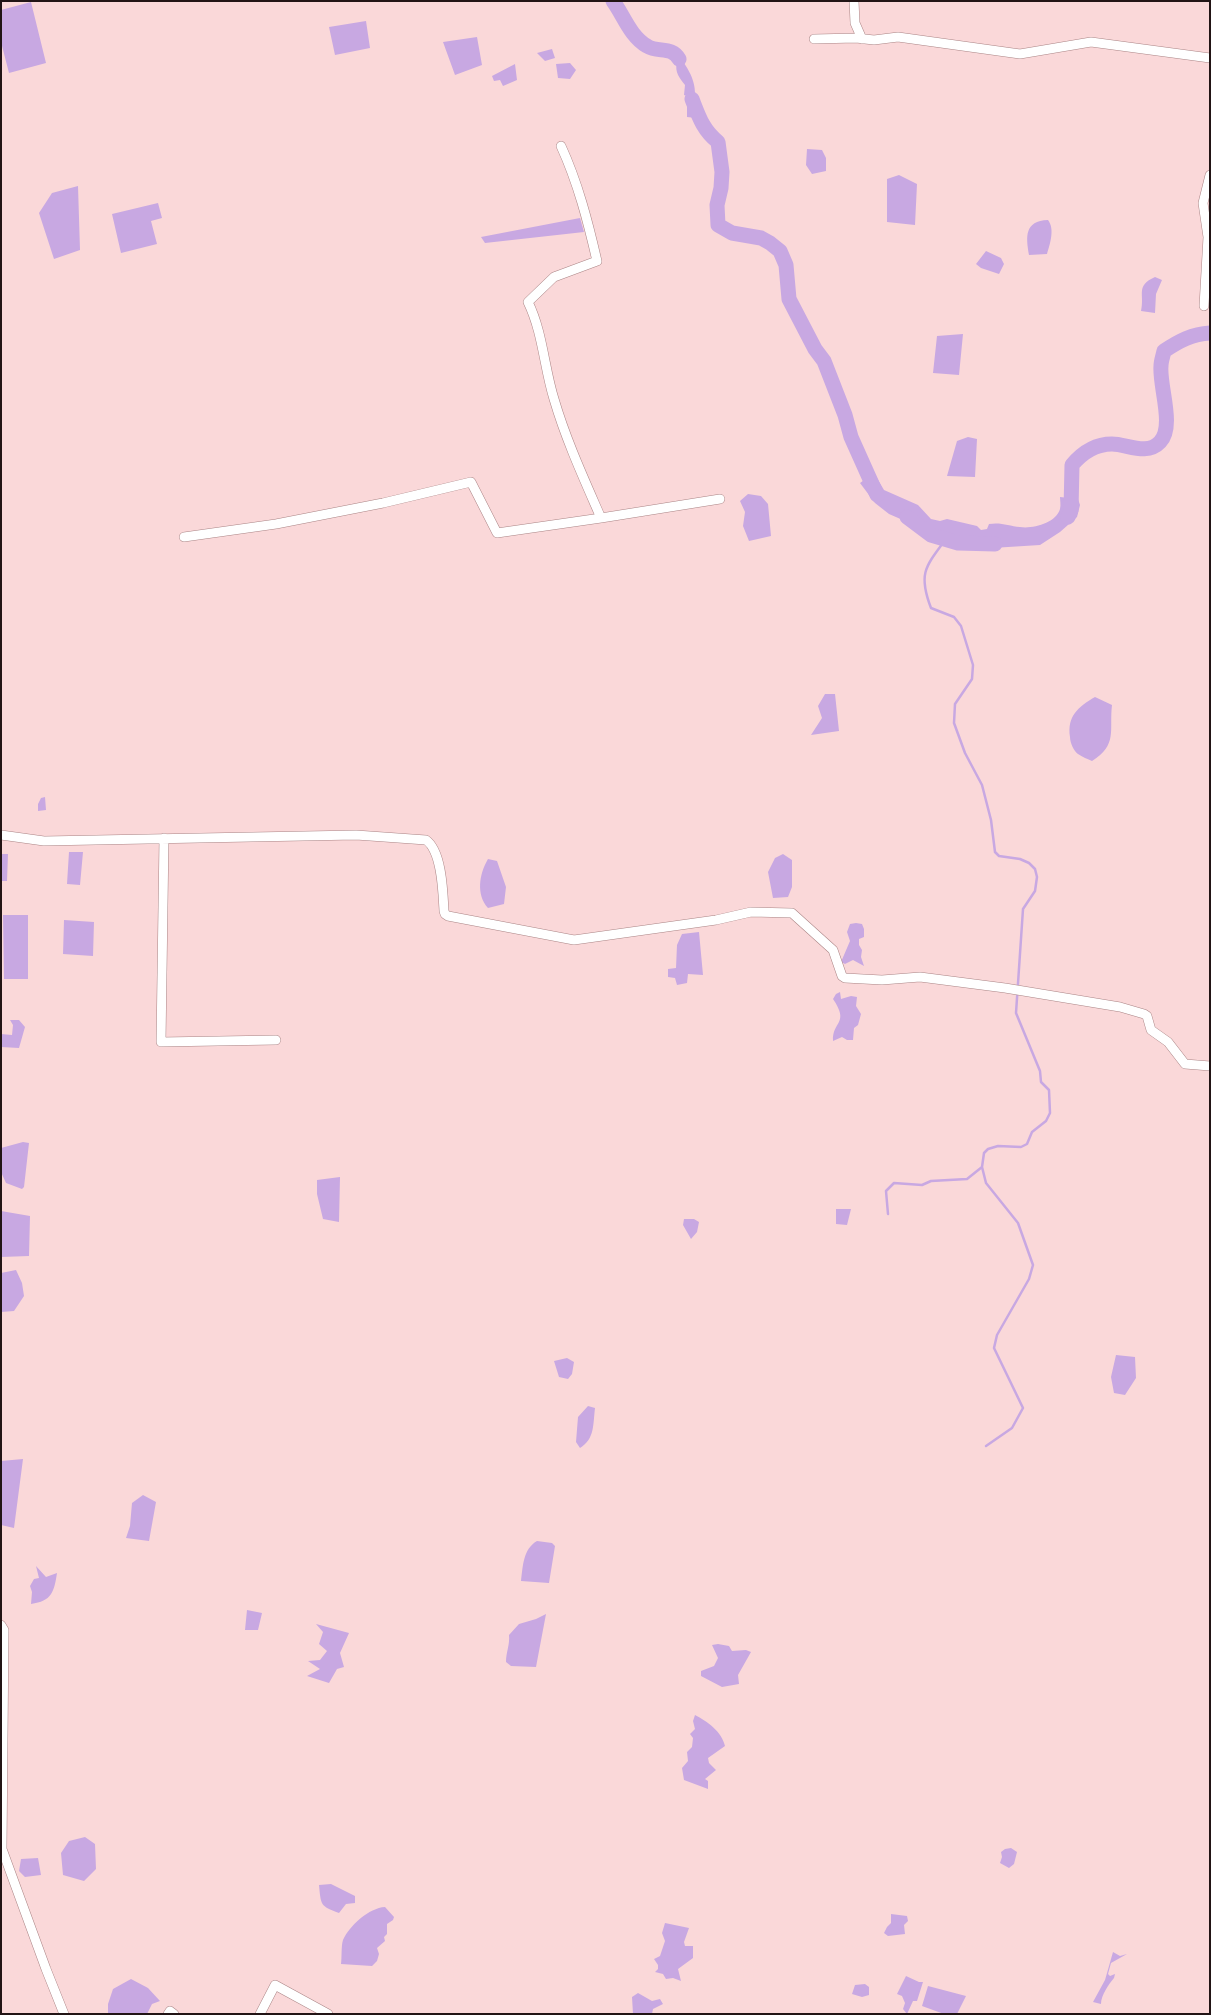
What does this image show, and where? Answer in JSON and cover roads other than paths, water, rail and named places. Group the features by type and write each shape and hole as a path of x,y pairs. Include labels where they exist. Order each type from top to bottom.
{"street":[{"path":"854,1 854,23 862,39"},
{"path":"814,40 874,40 898,37 1020,54 1091,42 1210,58"},
{"path":"561,146 588,219 597,260 554,277 528,302 535,318 553,397 566,436 601,518"},
{"path":"1204,306 1208,237 1203,204 1210,175"},
{"path":"184,537 276,524 382,503 471,482 497,532 720,499"},
{"path":"1,835 44,841 356,835 426,840 432,846 443,879 444,914 574,940 716,920 751,912 792,913 833,950 842,976 845,978 882,980 920,977 1005,988 1120,1007 1144,1014 1151,1030 1168,1042 1185,1064 1210,1066"},
{"path":"164,838 161,1042 276,1040"},
{"path":"1,1625 4,1630 2,1849 64,2014"},
{"path":"260,2014 274,1986 328,2014"},
{"path":"168,2014 170,2010 174,2014"}],"waterway":[{"path":"613,1 641,42 651,48 673,52 679,59"},
{"path":"692,99 705,128 718,142 722,172 717,205 718,225 732,233 761,238 780,251 786,265 789,299 815,349 824,361 845,415 851,437 877,495"},
{"path":"1068,517 1071,510 1072,465 1085,453 1095,447 1106,444 1118,444 1143,449 1155,446 1160,442 1166,426 1161,374 1161,362 1164,351 1186,339 1210,333"},
{"path":"907,517 931,535 958,543 995,544"},
{"path":"946,539 929,564 924,579 925,587 931,608 954,617 961,626 973,665 972,679 955,704 954,723 965,753 982,785 991,820 995,852 999,856 1020,859 1029,863 1035,869 1037,877 1035,891 1023,909 1016,1013 1040,1071 1041,1082 1049,1090 1050,1113 1046,1121 1032,1132 1027,1144 1021,1147 998,1146 988,1149 984,1153 982,1167 986,1183 1018,1223 1033,1265 1029,1279 997,1335 994,1348 1023,1408 1012,1428 986,1446"},
{"path":"888,1214 886,1191 894,1183 922,1185 931,1181 967,1179 982,1167"}]}
